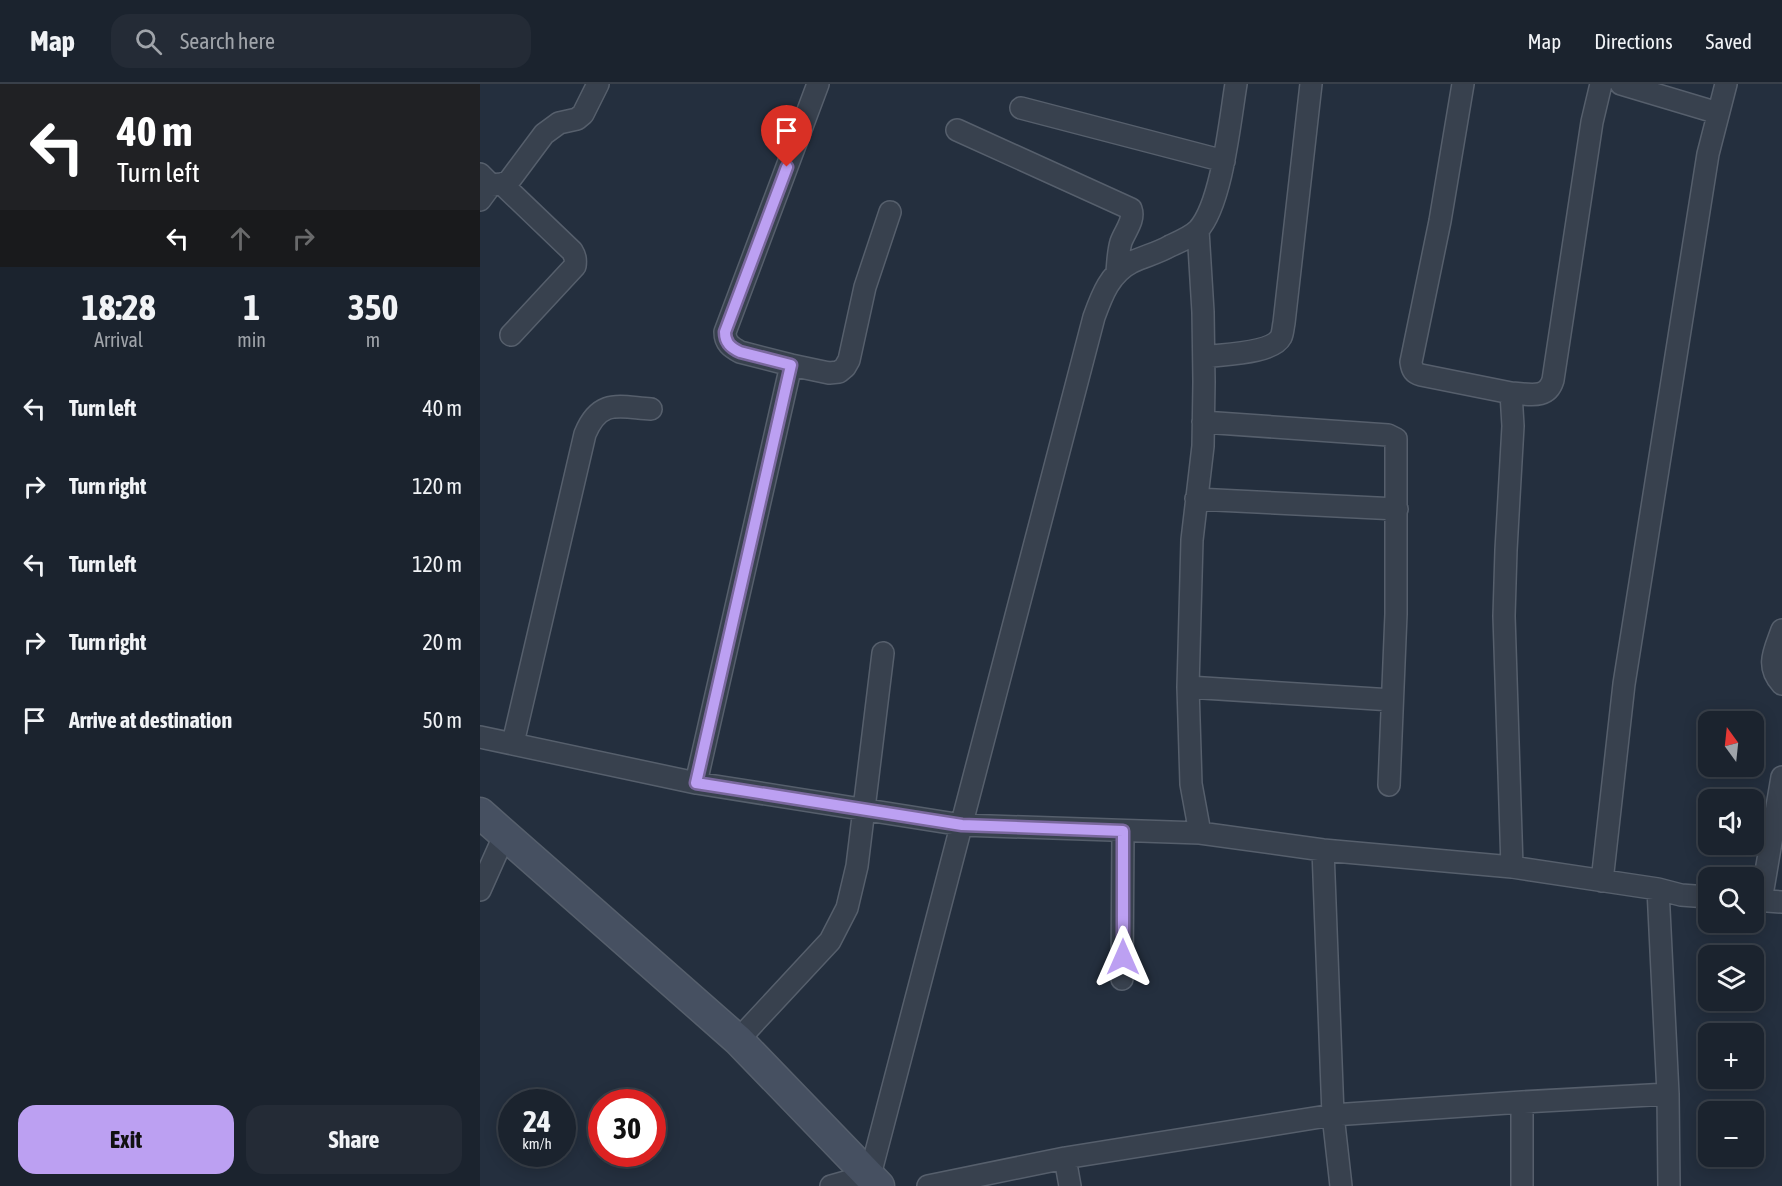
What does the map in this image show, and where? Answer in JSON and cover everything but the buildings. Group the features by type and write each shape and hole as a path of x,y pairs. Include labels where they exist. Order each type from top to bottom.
{"street":[{"path":"488,186 509,181 551,128 559,123 578,119 583,114 598,84"},
{"path":"818,84 725,332 732,348 740,352 830,373 839,372 845,367 849,360 865,287 890,213"},
{"path":"874,1181 962,825 1094,317 1103,292 1117,272 1132,262 1185,239 1198,230 1206,218 1218,186 1224,161 1236,84"},
{"path":"1204,357 1264,349 1281,337 1311,84"},
{"path":"1463,84 1440,221 1411,362 1412,368 1415,373 1421,375 1512,393 1540,394 1546,392 1553,380 1592,122 1601,84"},
{"path":"1621,84 1718,113"},
{"path":"1602,881 1624,684 1706,166 1726,84"},
{"path":"1021,108 1224,161"},
{"path":"957,130 1131,209 1132,218 1121,242 1117,272"},
{"path":"488,186 572,251 576,261 575,266 511,335"},
{"path":"1198,230 1203,312 1203,446 1192,540 1188,687 1191,784 1200,833"},
{"path":"696,783 791,365"},
{"path":"1512,393 1513,426 1504,616 1512,867"},
{"path":"513,743 587,427 600,411 610,406 651,409"},
{"path":"1203,422 1393,436 1396,439 1396,614 1389,785"},
{"path":"1196,499 1397,508"},
{"path":"1782,630 1772,662 1774,675 1782,684"},
{"path":"738,1040 830,941 847,908 858,866 883,653"},
{"path":"1188,687 1392,700"},
{"path":"480,737 696,783 962,825 1200,833 1323,850 1512,867 1698,896"},
{"path":"1766,901 1782,777"},
{"path":"480,813 738,1040 874,1181"},
{"path":"1122,979 1123,831"},
{"path":"480,890 505,834"},
{"path":"1323,850 1333,1115 1341,1186"},
{"path":"1658,889 1668,1094 1669,1186"},
{"path":"928,1186 1065,1158 1333,1115 1668,1094"},
{"path":"1522,1102 1522,1186"},
{"path":"1065,1158 1070,1186"},
{"path":"831,1186 874,1181"}],"route":[{"path":"787,167 725,332 728,343 740,352 791,365 696,783 962,825 1123,831 1123,957"}]}
